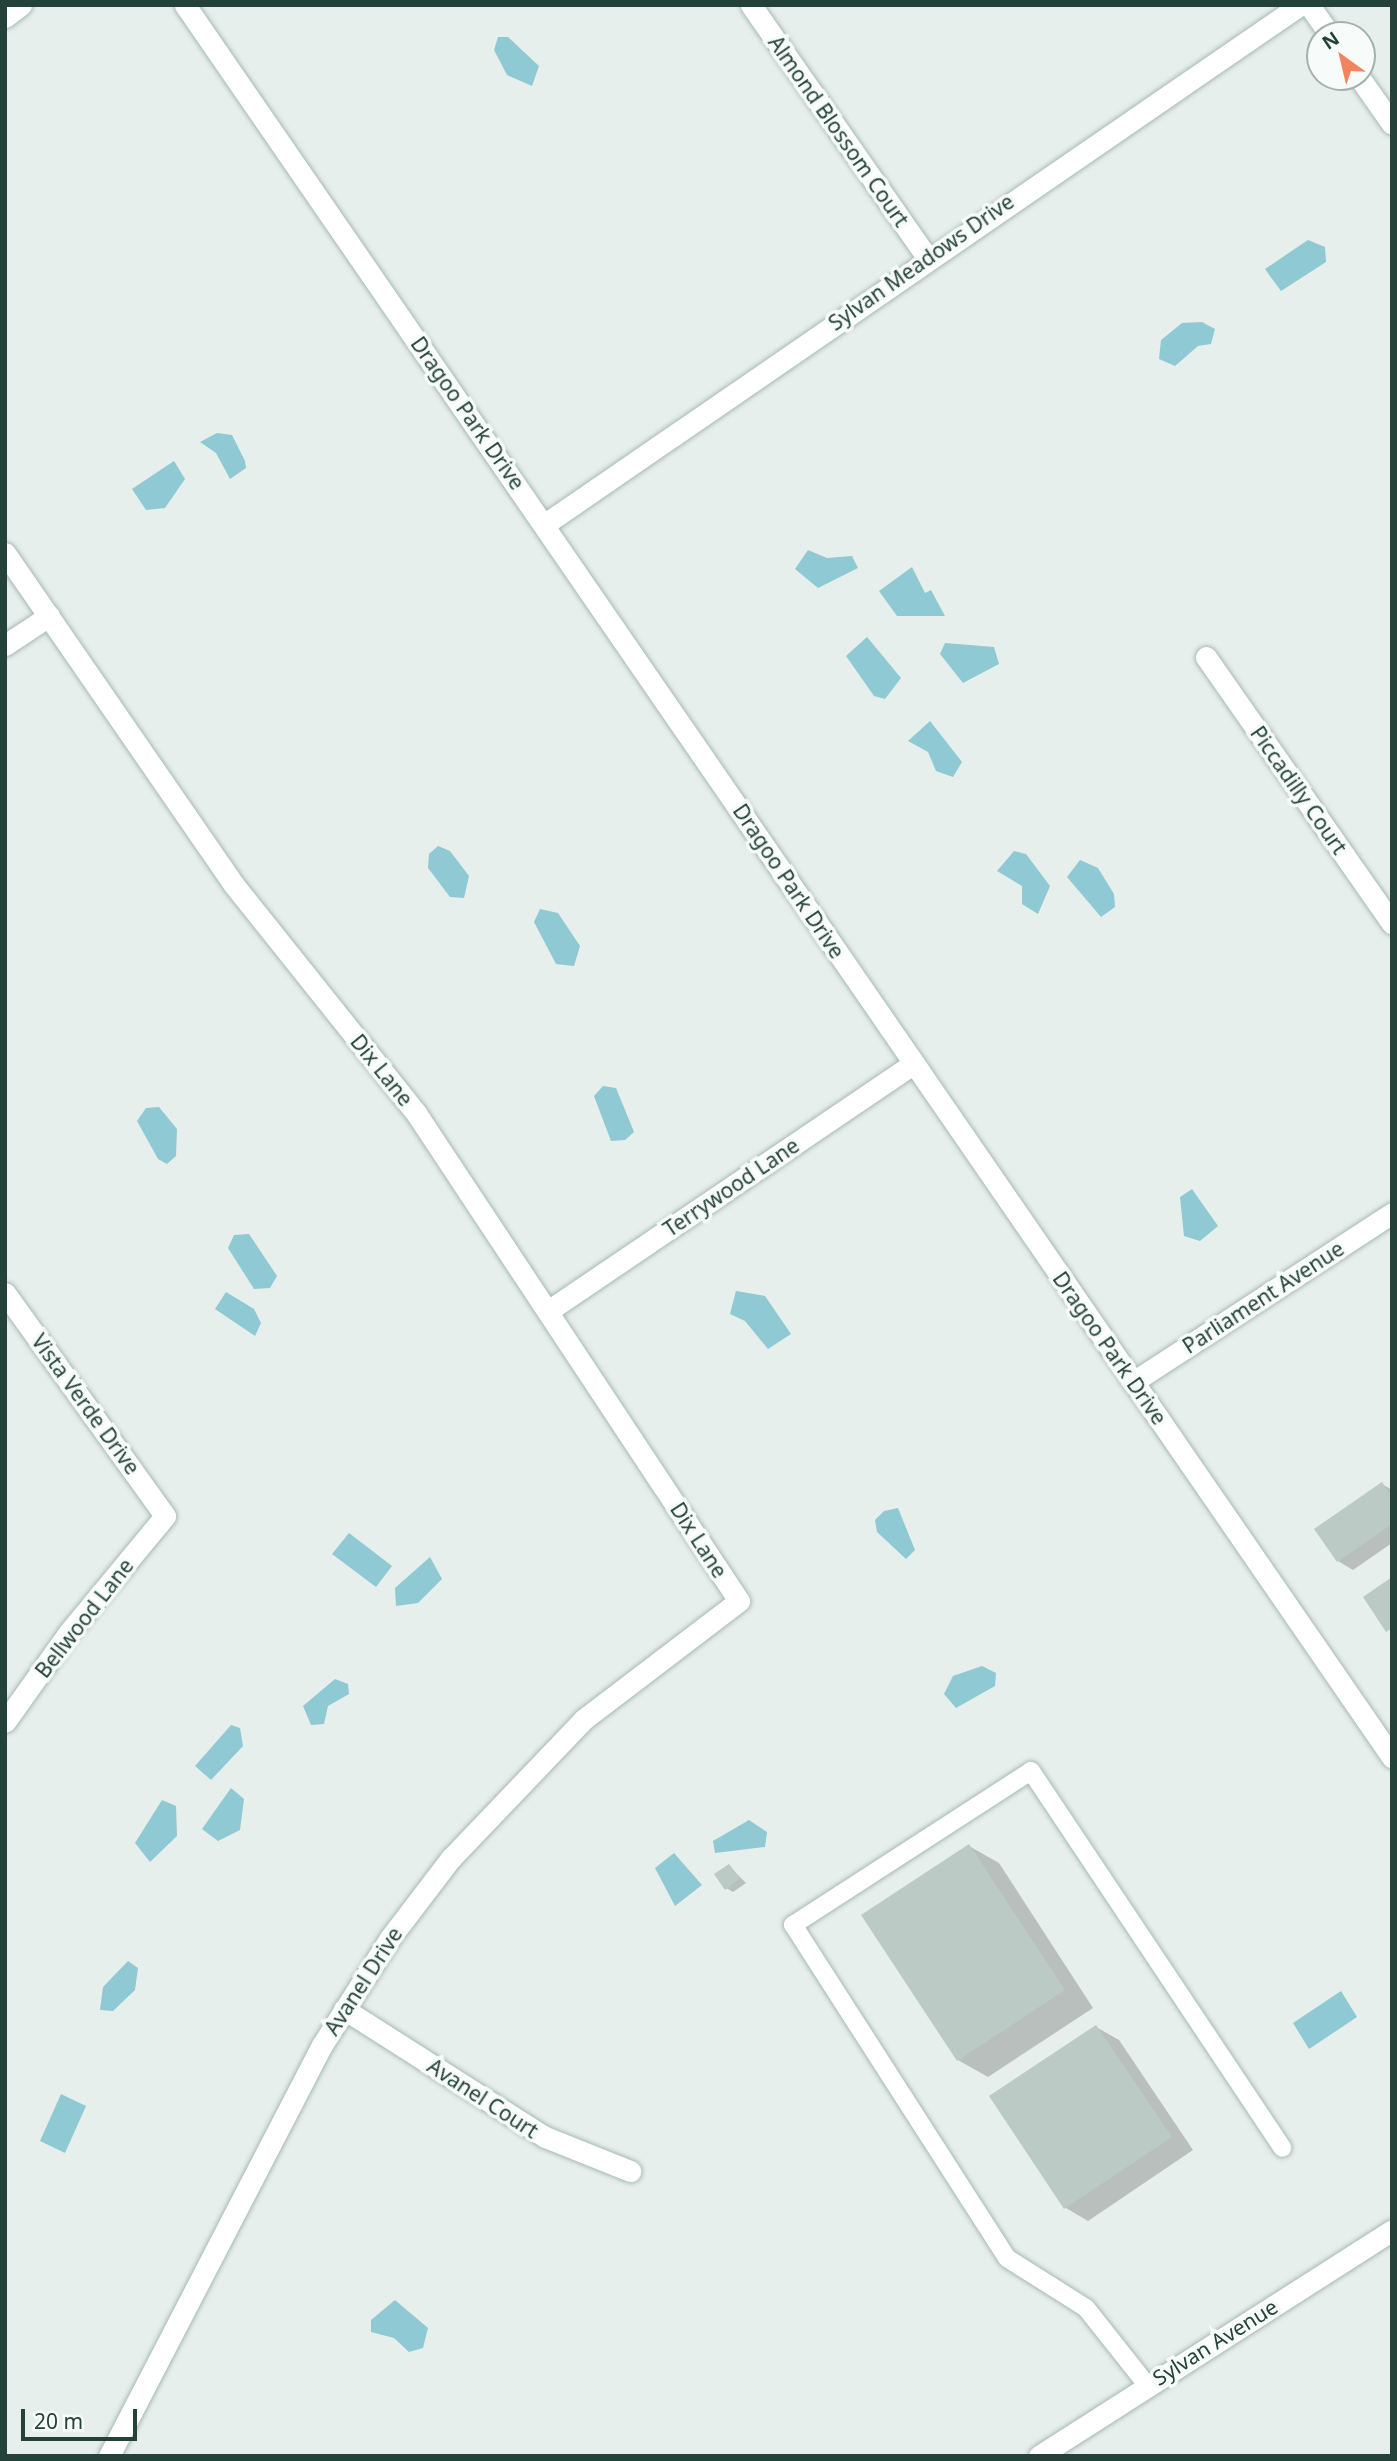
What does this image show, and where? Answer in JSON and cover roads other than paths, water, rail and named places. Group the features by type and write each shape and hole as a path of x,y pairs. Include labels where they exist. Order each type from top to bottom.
{"street":[{"path":"5,17 21,5"},
{"name":"Dragoo Park Drive","path":"185,5 1392,1757"},
{"name":"Almond Blossom Court","path":"751,5 927,257"},
{"name":"Sylvan Meadows Drive","path":"545,524 927,257 1300,5"},
{"path":"1309,5 1320,21"},
{"path":"1369,91 1392,124"},
{"name":"Dix Lane","path":"5,553 234,885 416,1113 739,1601"},
{"path":"5,645 48,616"},
{"name":"Piccadilly Court","path":"1206,657 1392,924"},
{"name":"Terrywood Lane","path":"548,1311 914,1063"},
{"name":"Parliament Avenue","path":"1133,1382 1392,1213"},
{"name":"Vista Verde Drive","path":"5,1293 165,1516"},
{"name":"Bellwood Lane","path":"5,1722 69,1632 165,1516"},
{"name":"Avanel Drive","path":"109,2456 344,2009 451,1858 512,1790 603,1704 739,1601"},
{"name":"Avanel Court","path":"344,2009 545,2137 630,2171"},
{"name":"Sylvan Avenue","path":"1039,2456 1392,2230"}],"lane":[{"path":"1147,2385 1086,2308 1007,2258 793,1925 1031,1771 1282,2148"}],"water":[{"path":"498,37 508,37 539,66 532,86 507,75 494,50"},
{"path":"1308,240 1325,247 1326,262 1281,291 1265,269"},
{"path":"1202,322 1215,329 1211,344 1198,346 1175,366 1159,359 1161,340 1182,323"},
{"path":"217,433 232,435 245,461 246,468 230,479 216,453 200,442"},
{"path":"174,461 185,479 165,508 146,510 132,489"},
{"path":"808,550 827,558 852,556 858,568 818,588 795,569"},
{"path":"912,567 925,593 931,590 945,616 897,616 879,591"},
{"path":"867,637 901,678 885,699 874,696 846,656"},
{"path":"945,643 994,647 999,664 963,683 940,654"},
{"path":"930,721 962,762 953,777 936,771 928,752 908,741"},
{"path":"438,846 450,851 469,876 464,898 450,897 428,868 429,854"},
{"path":"1014,851 1026,854 1050,886 1038,914 1022,904 1022,886 997,871"},
{"path":"1080,860 1098,868 1114,894 1115,907 1101,917 1067,877"},
{"path":"540,909 558,913 580,946 574,966 556,964 534,922"},
{"path":"603,1086 616,1088 634,1132 625,1140 611,1141 594,1096"},
{"path":"159,1107 177,1129 176,1156 167,1164 158,1159 137,1121 146,1108"},
{"path":"1192,1189 1218,1226 1200,1241 1184,1236 1180,1197"},
{"path":"249,1234 277,1276 270,1288 254,1289 228,1248 234,1235"},
{"path":"736,1291 765,1296 791,1334 768,1349 745,1321 730,1314"},
{"path":"226,1292 254,1309 261,1323 255,1336 215,1309"},
{"path":"898,1508 915,1550 906,1559 877,1532 875,1520 884,1511"},
{"path":"349,1533 392,1566 376,1587 332,1554"},
{"path":"430,1557 442,1579 418,1603 396,1606 395,1588"},
{"path":"982,1666 996,1673 995,1686 956,1708 944,1694 953,1676"},
{"path":"335,1679 348,1684 349,1694 328,1706 324,1724 311,1725 303,1706"},
{"path":"231,1725 240,1728 243,1746 211,1780 195,1766"},
{"path":"231,1788 244,1799 240,1830 218,1841 202,1829"},
{"path":"162,1800 176,1806 177,1836 150,1862 135,1843"},
{"path":"749,1820 767,1832 765,1847 715,1853 713,1841"},
{"path":"674,1853 702,1885 675,1906 655,1868"},
{"path":"128,1961 138,1968 135,1990 113,2011 100,2010 103,1987"},
{"path":"1341,1991 1357,2017 1309,2049 1293,2023"},
{"path":"61,2094 86,2106 65,2153 40,2141"},
{"path":"395,2300 428,2328 423,2348 409,2352 394,2338 371,2332 371,2320"}]}
